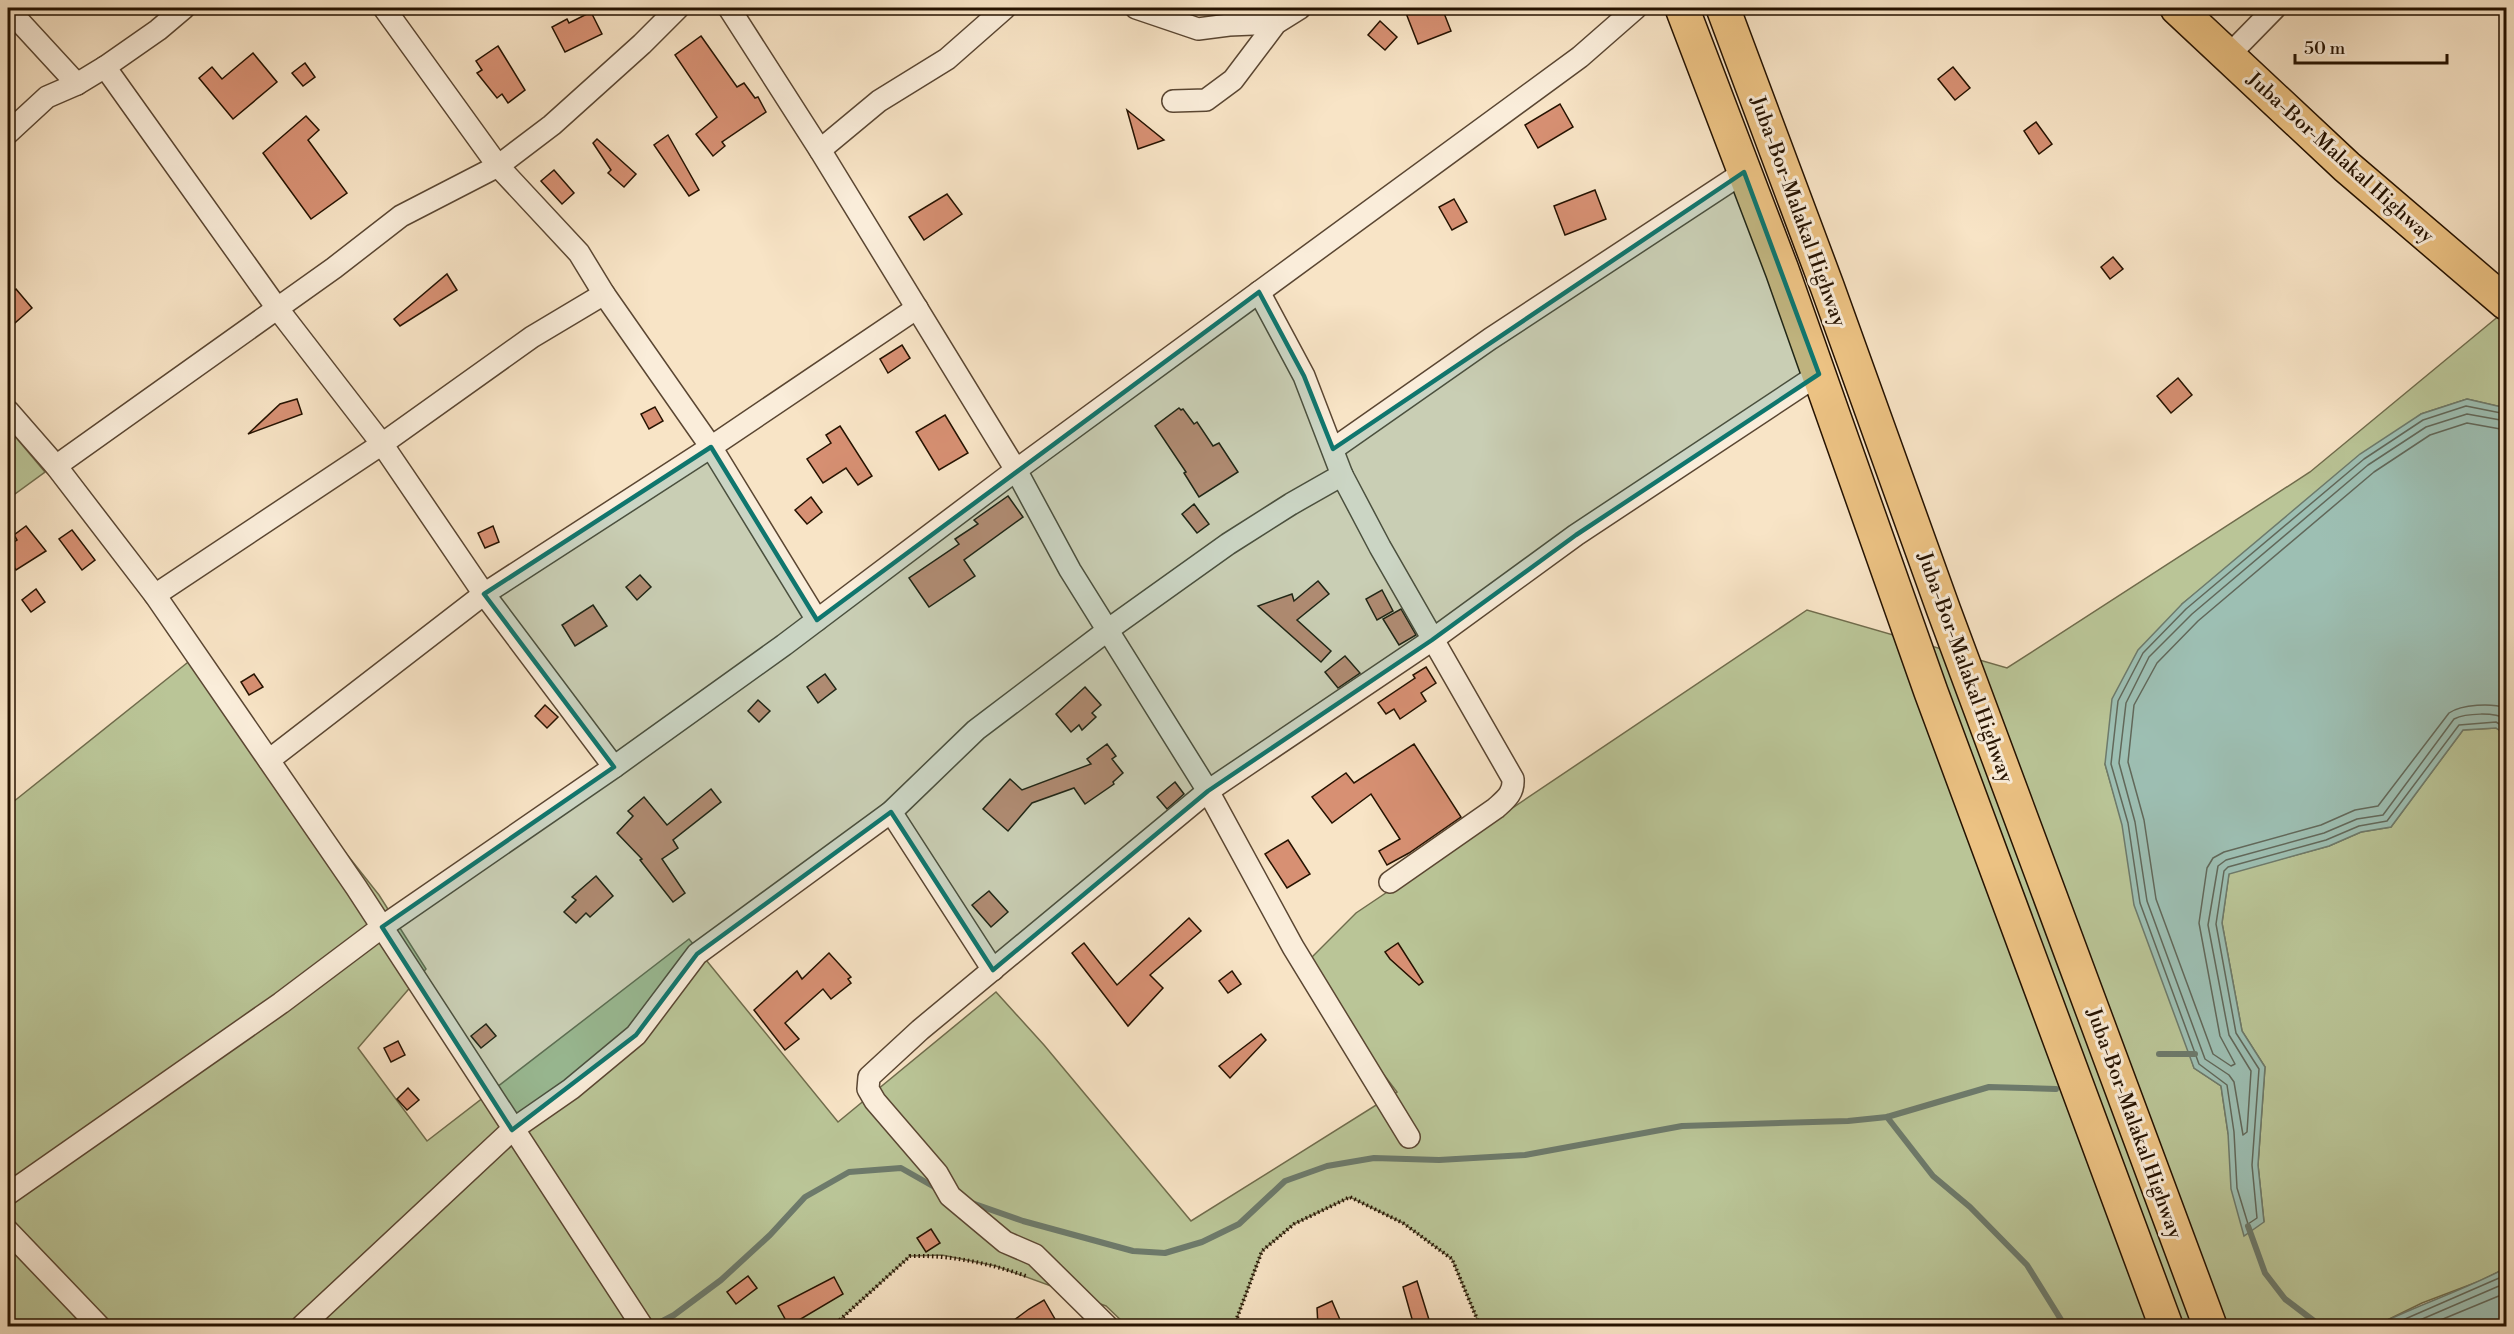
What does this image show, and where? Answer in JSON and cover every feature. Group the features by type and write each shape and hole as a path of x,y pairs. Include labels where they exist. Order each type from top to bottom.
{"main road":[{"name":"Juba-Bor-Malakal Highway","path":"1682,8 1819,374 1939,714 2166,1326"},
{"name":"Juba-Bor-Malakal Highway","path":"1723,8 2210,1326"},
{"name":"Juba-Bor-Malakal Highway","path":"2177,8 2347,167 2506,303"}],"street":[{"path":"8,133 47,98 105,67 158,30 184,8"},
{"path":"384,8 498,166 579,253 604,294 711,447 817,620"},
{"path":"56,466 334,268 401,216 498,166 552,125 642,44 678,8"},
{"path":"729,8 820,150 1016,470 1070,570 1208,791 1293,947 1409,1137"},
{"path":"820,150 879,101 947,59 1005,8"},
{"path":"1136,8 1198,29 1276,22"},
{"path":"1173,101 1206,100 1233,80 1276,22 1300,8"},
{"path":"8,1194 281,1003 382,927 614,767 817,620 1016,470 1580,57 1636,8"},
{"path":"2229,55 2275,8"},
{"path":"8,9 77,84"},
{"path":"105,67 277,308 382,444 484,594 614,767"},
{"path":"1333,448 1490,339 1605,266 1744,172"},
{"path":"1259,292 1304,376 1342,475 1432,640 1508,769 1513,788 1507,798 1496,808 1390,882"},
{"path":"155,595 382,444 532,337 604,294"},
{"path":"269,760 484,594 711,447 917,308"},
{"path":"1107,1326 1035,1256 1005,1242 950,1196 937,1173 875,1101 868,1089 869,1077 920,1030 1208,791 1432,640 1576,535 1819,374"},
{"path":"8,411 56,466 155,595 382,927 512,1130 642,1326"},
{"path":"302,1326 512,1130 571,1089 636,1035 697,954 891,812 976,730 1108,630 1228,544 1342,475"},
{"path":"891,812 993,970"},
{"path":"8,1231 99,1326"}],"path":[{"path":"1234,1326 1262,1251 1294,1224 1350,1197 1403,1223 1452,1259 1479,1326"},
{"path":"833,1326 910,1256 942,1255 996,1266 1028,1277"}],"highlighted area":[{"path":"1744,172 1819,374 1576,535 1432,640 1208,791 993,970 891,812 697,954 636,1035 512,1130 382,927 614,767 484,594 711,447 817,620 1259,292 1304,376 1333,449"}],"green space":[{"path":"2506,310 2506,408 2467,399 2421,414 2182,604 2105,764 2194,1068 2221,1086 2228,1133 2264,1222 2258,1165 2265,1067 2242,1031 2222,923 2229,873 2329,846 2361,832 2391,827 2463,730 2496,728 2506,735 2506,1268 2480,1281 2422,1303 2375,1326 2314,1321 2313,1326 1480,1326 1452,1259 1403,1223 1350,1197 1294,1224 1262,1251 1234,1326 1127,1326 1106,1306 996,1266 942,1255 910,1256 833,1326 8,1326 8,806 192,659 379,895 426,969 358,1048 427,1141 689,939 838,1122 996,992 1044,1045 1191,1221 1397,1092 1302,967 1356,913 1807,610 2007,668 2310,472"},
{"path":"8,428 45,472 8,499"}],"water":[{"path":"2467,399 2506,408 2506,735 2496,728 2463,730 2391,827 2361,832 2329,846 2229,874 2222,923 2242,1031 2265,1067 2258,1165 2264,1222 2244,1236 2231,1189 2228,1133 2221,1086 2194,1068 2134,905 2122,825 2105,764 2112,699 2138,650 2182,604 2360,454 2421,414"},
{"path":"2506,1268 2506,1326 2375,1326 2474,1283"}],"building":[{"path":"1404,8 1442,8 1451,31 1418,44"},
{"path":"591,12 602,34 565,52 552,27 567,19 569,23"},
{"path":"1380,21 1397,37 1385,50 1368,35"},
{"path":"701,36 737,87 744,83 755,98 758,97 766,112 722,142 725,146 713,156 696,134 717,117 675,55"},
{"path":"498,46 525,90 508,103 502,94 497,98 477,73 482,70 476,61"},
{"path":"253,53 277,82 233,119 199,78 212,67 222,79"},
{"path":"305,63 315,77 303,86 292,73"},
{"path":"1953,67 1970,88 1955,100 1938,79"},
{"path":"1560,104 1573,127 1538,148 1525,125"},
{"path":"1127,110 1164,140 1138,149"},
{"path":"306,116 319,130 308,140 347,193 311,219 263,153"},
{"path":"2036,122 2052,144 2039,154 2024,131"},
{"path":"668,135 699,190 689,196 654,145"},
{"path":"597,139 636,174 624,187 608,173 611,170 593,143"},
{"path":"554,170 574,193 562,204 541,181"},
{"path":"1595,190 1606,219 1565,235 1554,206"},
{"path":"947,194 962,214 924,240 909,217"},
{"path":"1454,199 1467,222 1452,230 1439,207"},
{"path":"2113,257 2123,269 2110,279 2101,267"},
{"path":"447,274 457,290 400,326 394,319"},
{"path":"16,289 32,308 8,329 8,296"},
{"path":"902,345 910,358 888,373 880,359"},
{"path":"2178,378 2192,395 2171,413 2157,396"},
{"path":"297,399 302,414 248,434 280,404"},
{"path":"655,407 663,421 649,429 641,414"},
{"path":"1179,408 1183,409 1194,424 1197,422 1213,446 1219,443 1238,472 1199,497 1184,473 1186,472 1155,426"},
{"path":"945,415 968,453 939,470 916,432"},
{"path":"840,426 872,476 858,485 846,468 823,483 807,459 831,443 826,435"},
{"path":"1008,496 1023,517 964,560 975,576 929,607 909,578 959,544 955,539 978,524 974,520"},
{"path":"811,497 822,512 807,524 795,510"},
{"path":"1194,504 1209,524 1197,533 1182,514"},
{"path":"26,526 46,551 16,570 8,558 8,546 17,540 14,535"},
{"path":"493,526 499,542 485,548 478,533"},
{"path":"72,530 95,560 82,570 59,539"},
{"path":"640,575 651,587 637,600 626,587"},
{"path":"1318,581 1329,594 1297,620 1331,651 1321,662 1258,606 1292,594 1294,601"},
{"path":"36,589 45,602 31,612 22,600"},
{"path":"1382,590 1393,611 1377,620 1366,599"},
{"path":"593,605 607,626 575,646 562,625"},
{"path":"1401,609 1416,635 1399,645 1383,619"},
{"path":"1345,656 1360,673 1338,688 1325,672"},
{"path":"1426,667 1436,683 1421,693 1426,701 1400,719 1394,709 1386,714 1378,703 1415,678 1413,675"},
{"path":"254,674 263,687 249,695 241,682"},
{"path":"825,674 836,689 818,703 807,687"},
{"path":"1085,687 1101,705 1092,713 1096,717 1082,730 1079,725 1071,732 1056,714"},
{"path":"758,700 770,711 759,722 748,711"},
{"path":"545,705 558,717 547,728 535,716"},
{"path":"1107,744 1116,756 1112,759 1123,773 1113,782 1114,784 1085,804 1074,788 1032,803 1008,831 983,809 1010,779 1022,790 1091,764 1087,759"},
{"path":"1414,744 1461,817 1409,853 1387,865 1379,851 1400,839 1371,794 1332,823 1312,797 1346,773 1354,783"},
{"path":"1175,782 1184,794 1167,809 1157,797"},
{"path":"711,789 721,802 673,840 678,848 662,859 685,893 673,902 640,860 642,859 617,833 633,816 628,811 644,797 667,825"},
{"path":"1288,840 1310,874 1287,888 1265,854"},
{"path":"596,876 613,896 590,917 586,913 576,923 564,912 576,900 572,897"},
{"path":"989,891 1008,912 991,927 972,905"},
{"path":"1189,918 1201,931 1150,975 1163,988 1128,1026 1072,953 1084,943 1117,985"},
{"path":"1398,943 1423,982 1419,985 1385,952"},
{"path":"829,953 851,977 848,979 851,983 831,999 823,989 785,1023 799,1039 785,1050 754,1010 797,971 802,979"},
{"path":"1232,971 1241,984 1228,993 1219,981"},
{"path":"486,1024 496,1036 481,1048 471,1036"},
{"path":"1261,1034 1266,1040 1230,1078 1219,1066"},
{"path":"398,1041 405,1055 391,1062 384,1048"},
{"path":"408,1088 419,1100 407,1110 397,1099"},
{"path":"931,1229 940,1243 926,1252 917,1238"},
{"path":"748,1276 757,1288 736,1304 727,1292"},
{"path":"834,1277 843,1294 789,1326 778,1306"},
{"path":"1417,1281 1431,1326 1414,1326 1403,1287"},
{"path":"1044,1300 1059,1326 1006,1326 1029,1309"},
{"path":"1332,1301 1341,1322 1330,1326 1318,1326 1317,1308"}],"waterway":[{"path":"2159,1054 2195,1054"},
{"path":"969,1202 1023,1221 1133,1251 1165,1253 1202,1242 1239,1224 1285,1181 1327,1166 1374,1158 1439,1160 1525,1155 1682,1126 1848,1121 1887,1117 1989,1087 2056,1089"},
{"path":"1887,1117 1933,1176 1970,1207 2027,1265 2065,1326"},
{"path":"653,1326 674,1315 721,1280 770,1235 805,1197 849,1172 901,1168 938,1189"},
{"path":"2248,1226 2265,1273 2285,1299 2314,1321"}]}
